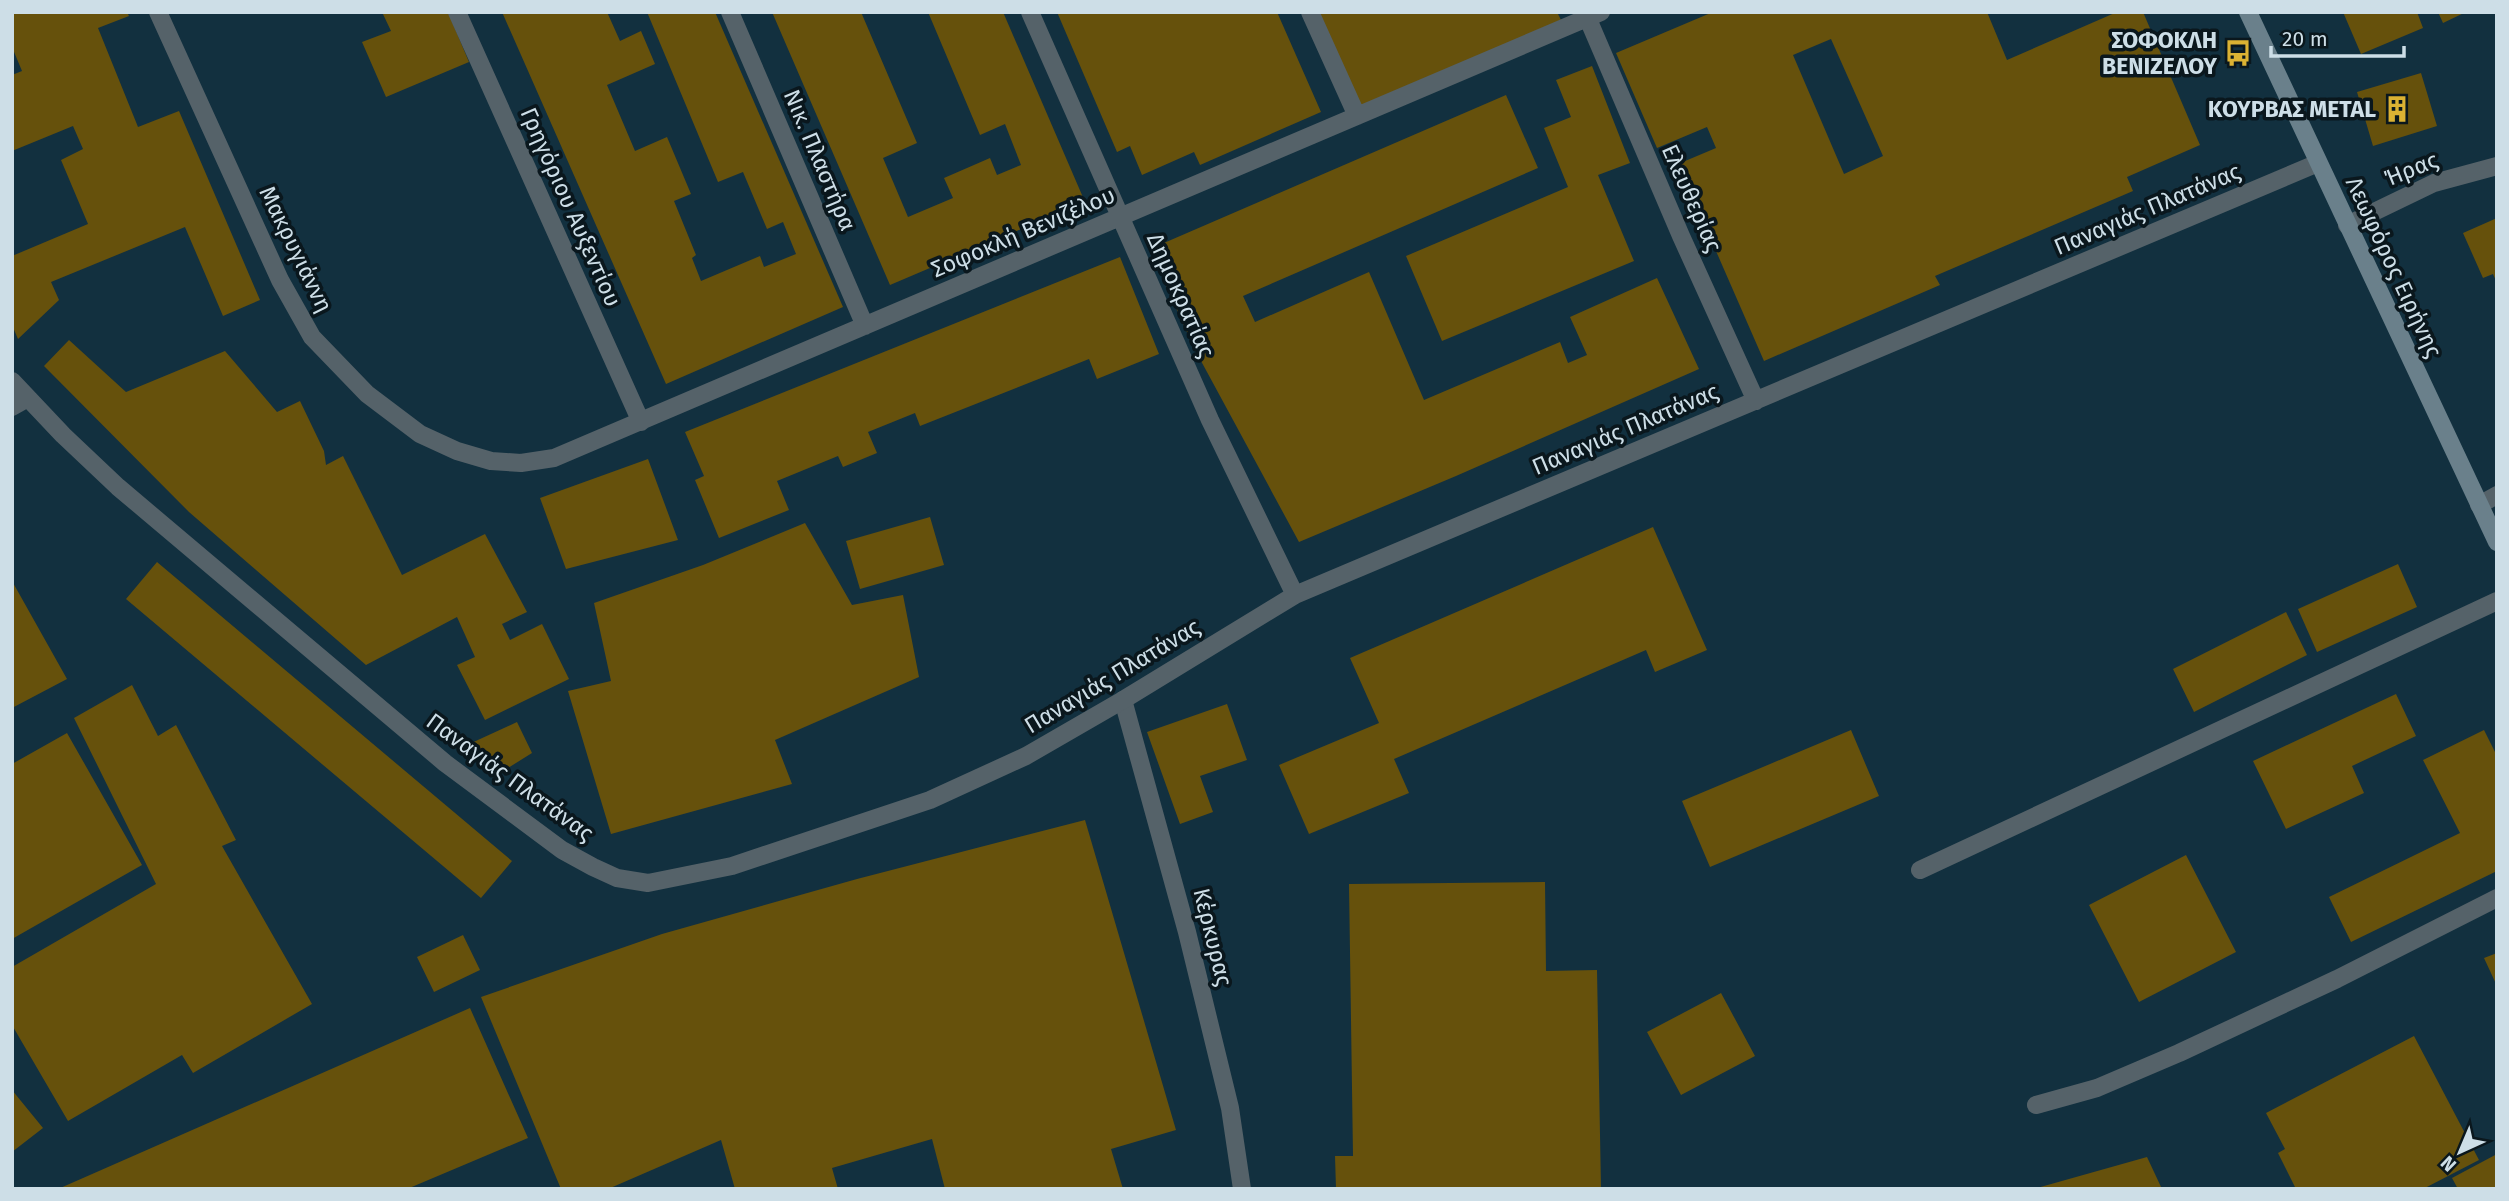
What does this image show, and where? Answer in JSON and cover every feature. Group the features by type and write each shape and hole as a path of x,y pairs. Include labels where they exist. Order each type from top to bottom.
{"street":[{"name":"Μακρυγιάννη","path":"158,12 281,279 312,337 368,394 420,434 457,451"},
{"name":"Γρηγόριου Αυξεντίου","path":"457,12 641,422"},
{"name":"Νικ. Πλαστήρα","path":"730,12 865,326"},
{"name":"Δημοκρατίας","path":"1030,12 1210,420 1295,595"},
{"path":"1310,12 1357,116"},
{"name":"Λεωφόρος Ειρήνης","path":"2248,12 2497,542"},
{"name":"Σοφοκλή Βενιζέλου","path":"457,451 491,461 511,463 554,458 1120,218 1591,14"},
{"name":"Ελευθερίας","path":"1591,14 1681,236 1756,401"},
{"name":"Παναγιάς Πλατάνας","path":"12,382 20,402 62,435 118,487 414,739 562,850 617,878 648,883 732,866 930,800 1026,756 1295,595 2318,163"},
{"name":"Ήρας","path":"2347,225 2434,183 2497,166"},
{"path":"2479,505 2497,495"},
{"path":"1920,870 2497,601"},
{"name":"Κέρκυρας","path":"1123,700 1187,932 1230,1108 1242,1189"},
{"path":"2036,1105 2097,1088 2179,1053 2337,979 2497,898"}],"building":[{"path":"12,12 127,12 129,16 98,28 138,127 179,111 260,300 223,316 185,227 51,282 59,300 18,339 12,325 12,256 88,224 61,160 83,149 73,126 12,151 12,75 22,71 12,47"},
{"path":"382,12 448,12 469,62 386,97 362,42 391,31"},
{"path":"502,12 607,12 620,41 641,31 655,64 607,85 635,151 667,137 691,194 674,201 696,255 692,258 701,281 760,256 764,267 796,254 783,222 767,229 743,172 718,182 647,12 715,12 843,307 666,384"},
{"path":"772,12 861,12 917,143 883,158 908,217 953,198 944,178 990,158 997,175 1021,165 1005,124 980,135 928,12 1003,12 1085,202 890,285"},
{"path":"1057,12 1277,12 1321,112 1200,165 1194,152 1142,175 1130,146 1117,152"},
{"path":"1318,12 1557,12 1561,20 1359,108"},
{"path":"1713,12 1987,12 2007,60 2117,12 2143,12 2200,145 2127,177 2133,191 1935,276 1940,285 1764,361 1678,164 1716,148 1707,127 1657,148 1616,53","holes":["1831,39 1883,156 1844,174 1793,55"]},
{"path":"2343,12 2417,12 2423,28 2361,54"},
{"path":"2438,12 2466,12 2443,23"},
{"path":"1592,66 1630,163 1598,175 1634,261 1442,341 1406,256 1568,187 1544,128 1571,117 1556,80"},
{"name":"ΚΟΥΡΒΑΣ METAL","path":"2421,73 2437,126 2373,146 2357,92"},
{"path":"1506,95 1538,168 1243,296 1255,322 1369,272 1424,400 1560,342 1568,363 1587,355 1570,317 1657,278 1699,369 1299,542 1194,348 1150,249"},
{"path":"2497,218 2497,283 2493,274 2483,278 2463,233"},
{"path":"1120,257 1159,354 1097,379 1089,359 920,426 915,413 868,432 877,453 843,467 838,456 777,481 789,510 719,538 695,480 704,476 685,432"},
{"path":"69,340 126,392 225,351 277,412 300,401 324,451 326,465 343,456 402,575 485,534 527,612 502,624 510,640 542,624 569,679 485,720 457,665 475,657 457,617 366,665 189,512 44,366"},
{"path":"648,459 678,540 566,569 540,498"},
{"path":"930,517 944,565 860,589 846,541"},
{"path":"805,523 852,605 903,595 919,677 775,740 792,784 611,834 568,691 611,681 594,603 703,565"},
{"path":"1653,527 1707,650 1655,672 1646,650 1394,759 1409,793 1309,834 1279,765 1379,723 1350,658"},
{"path":"157,562 512,861 481,898 126,599"},
{"path":"2398,564 2417,607 2317,652 2298,609"},
{"path":"12,581 67,679 12,708"},
{"path":"2286,612 2307,655 2194,712 2173,669"},
{"path":"132,685 158,736 176,725 236,840 222,846 312,1004 193,1073 182,1055 68,1121 12,1025 12,967 156,884 74,718"},
{"path":"2396,694 2416,736 2352,766 2364,793 2286,829 2253,761"},
{"path":"1227,704 1247,760 1200,776 1213,812 1180,824 1147,732"},
{"path":"517,722 532,753 500,773 467,745"},
{"path":"1851,730 1879,796 1710,867 1682,801"},
{"path":"2484,730 2497,756 2497,871 2351,942 2329,897 2460,833 2423,760"},
{"path":"67,733 142,865 12,939 12,764"},
{"path":"1085,820 1176,1130 1111,1149 1123,1189 945,1189 932,1139 832,1168 838,1189 735,1189 721,1140 608,1189 561,1189 481,997 662,934 857,879"},
{"path":"2186,855 2236,952 2139,1002 2089,905"},
{"path":"1545,882 1546,971 1597,970 1601,1189 1336,1189 1335,1156 1353,1156 1349,884"},
{"path":"463,935 480,970 434,992 417,957"},
{"path":"2497,953 2497,986 2484,958"},
{"path":"1721,993 1755,1056 1681,1095 1647,1032"},
{"path":"470,1008 528,1138 407,1189 58,1189"},
{"path":"2414,1036 2479,1160 2423,1189 2296,1189 2278,1153 2285,1149 2266,1113"},
{"path":"12,1090 43,1128 12,1152"},
{"path":"2497,1154 2497,1189 2458,1189 2452,1178"},
{"path":"2147,1157 2162,1189 2037,1189 2037,1188"}],"place":[{"name":"ΣΟΦΟΚΛΗ ΒΕΝΙΖΕΛΟΥ","path":"2238,53"},
{"name":"ΚΟΥΡΒΑΣ METAL","path":"2397,109"}]}
